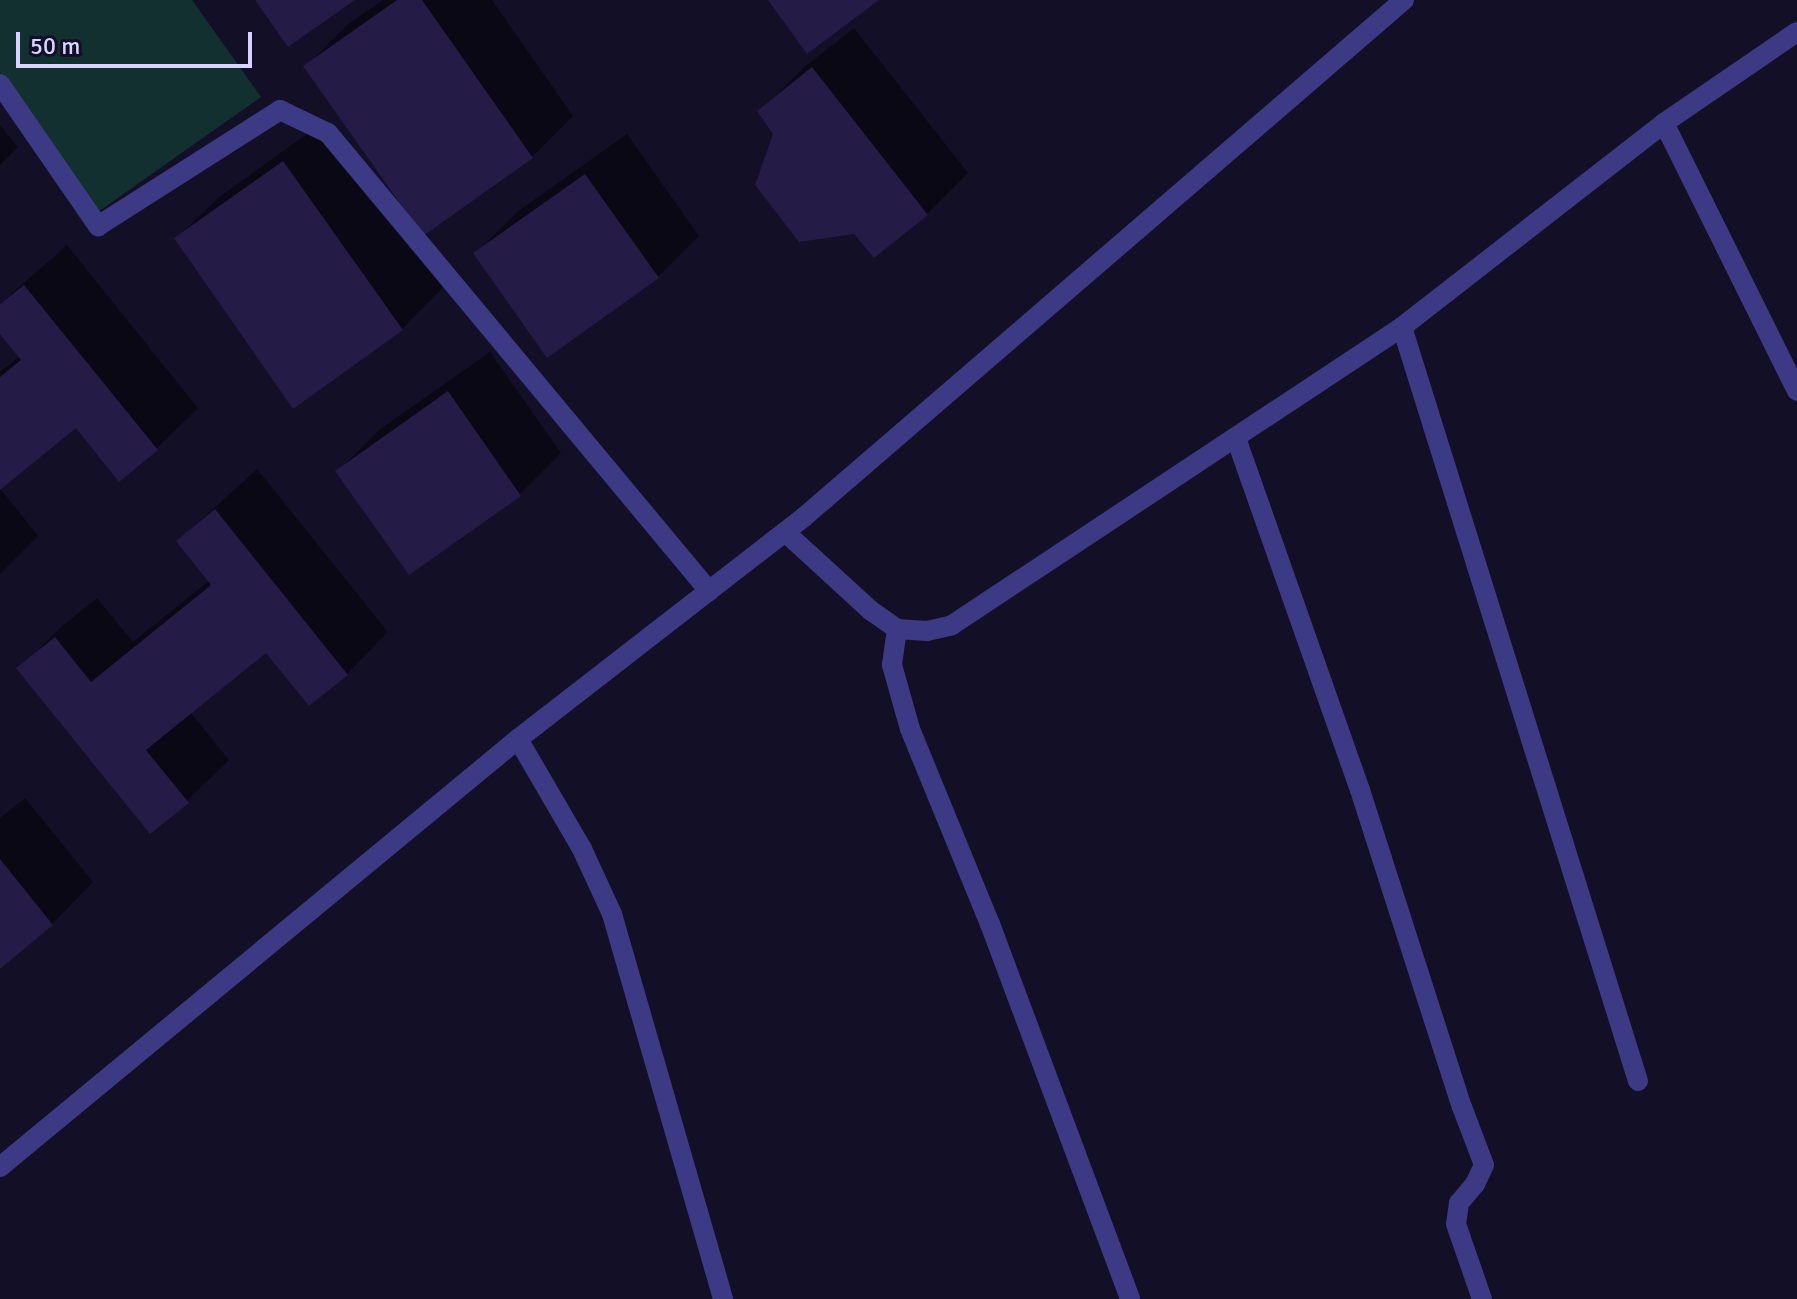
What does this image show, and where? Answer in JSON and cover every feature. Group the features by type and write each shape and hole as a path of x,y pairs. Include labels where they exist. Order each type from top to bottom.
{"street":[{"path":"0,1167 518,739 785,532 1404,0"},
{"path":"785,532 870,610 897,629 927,631 952,625 1402,327 1664,123 1797,32"},
{"path":"0,84 98,226 280,110 328,133 709,591"},
{"path":"1664,123 1797,391"},
{"path":"1402,327 1638,1081"},
{"path":"1236,438 1360,790 1462,1107 1484,1165 1475,1184 1459,1203 1456,1224 1482,1299"},
{"path":"897,629 892,665 910,729 990,924 1130,1299"},
{"path":"518,739 582,849 612,914 723,1299"}],"green space":[{"path":"0,0 192,0 261,97 98,212 0,72"}],"building":[{"path":"255,0 355,0 288,47"},
{"path":"397,0 422,0 533,158 423,236 303,66"},
{"path":"768,0 879,0 807,54"},
{"path":"812,67 928,215 874,258 854,234 799,242 755,185 773,134 757,111"},
{"path":"283,161 403,330 293,409 174,238"},
{"path":"585,174 659,278 547,358 473,253"},
{"path":"24,285 158,450 119,482 76,428 0,490 0,377 21,360 0,334 0,304"},
{"path":"448,391 521,496 409,575 335,471"},
{"path":"215,509 348,675 309,706 266,653 146,750 189,803 150,834 16,668 55,637 91,682 211,585 176,541"},
{"path":"0,859 53,925 0,969"}]}
